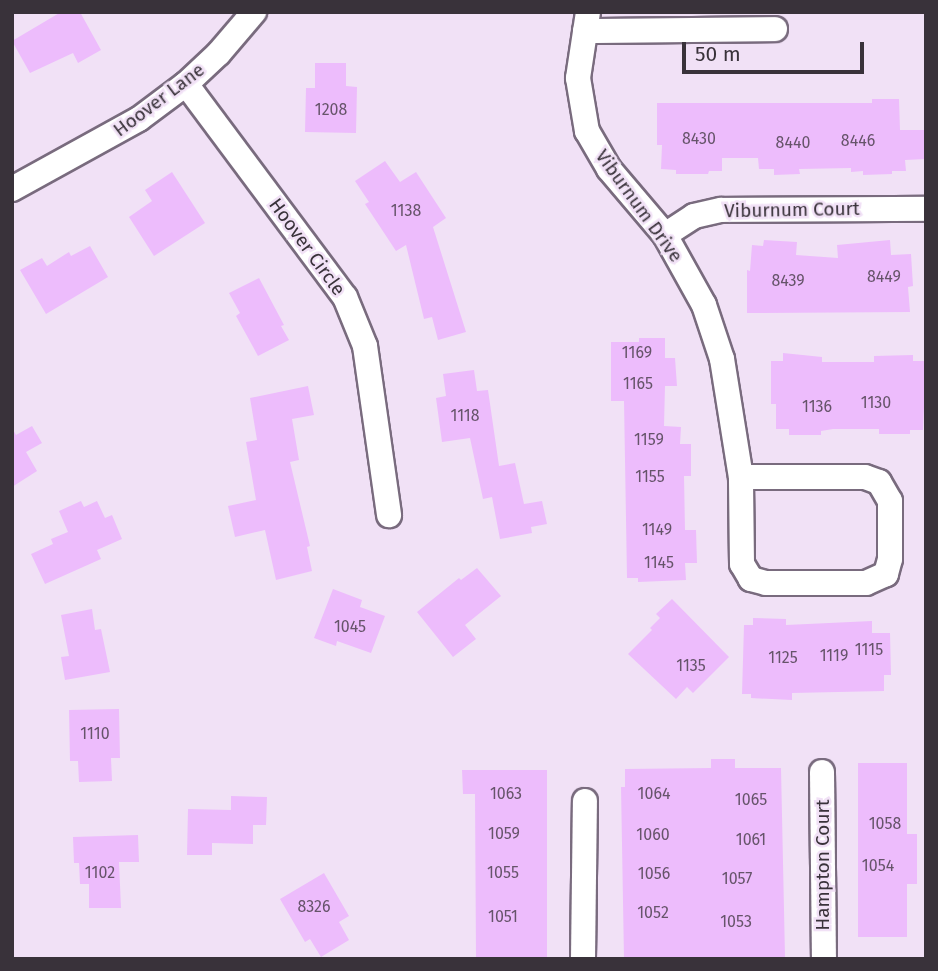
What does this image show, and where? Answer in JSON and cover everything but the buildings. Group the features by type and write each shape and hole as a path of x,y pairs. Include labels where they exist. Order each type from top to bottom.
{"street":[{"name":"Hoover Lane","path":"12,190 139,119 187,84 219,53 254,12"},
{"path":"586,22 775,29"},
{"name":"Viburnum Drive","path":"586,22 579,89 587,131 609,169 665,235 704,305 719,348 741,477 742,564 751,579 766,583 866,583 886,573 890,559 890,501 879,482 865,477 741,477"},
{"name":"Hoover Circle","path":"187,84 334,282 350,309 365,346 388,515"},
{"name":"Viburnum Court","path":"665,235 694,216 722,209 926,209"},
{"name":"Hampton Court","path":"822,772 824,959"},
{"path":"583,959 584,801"}]}
